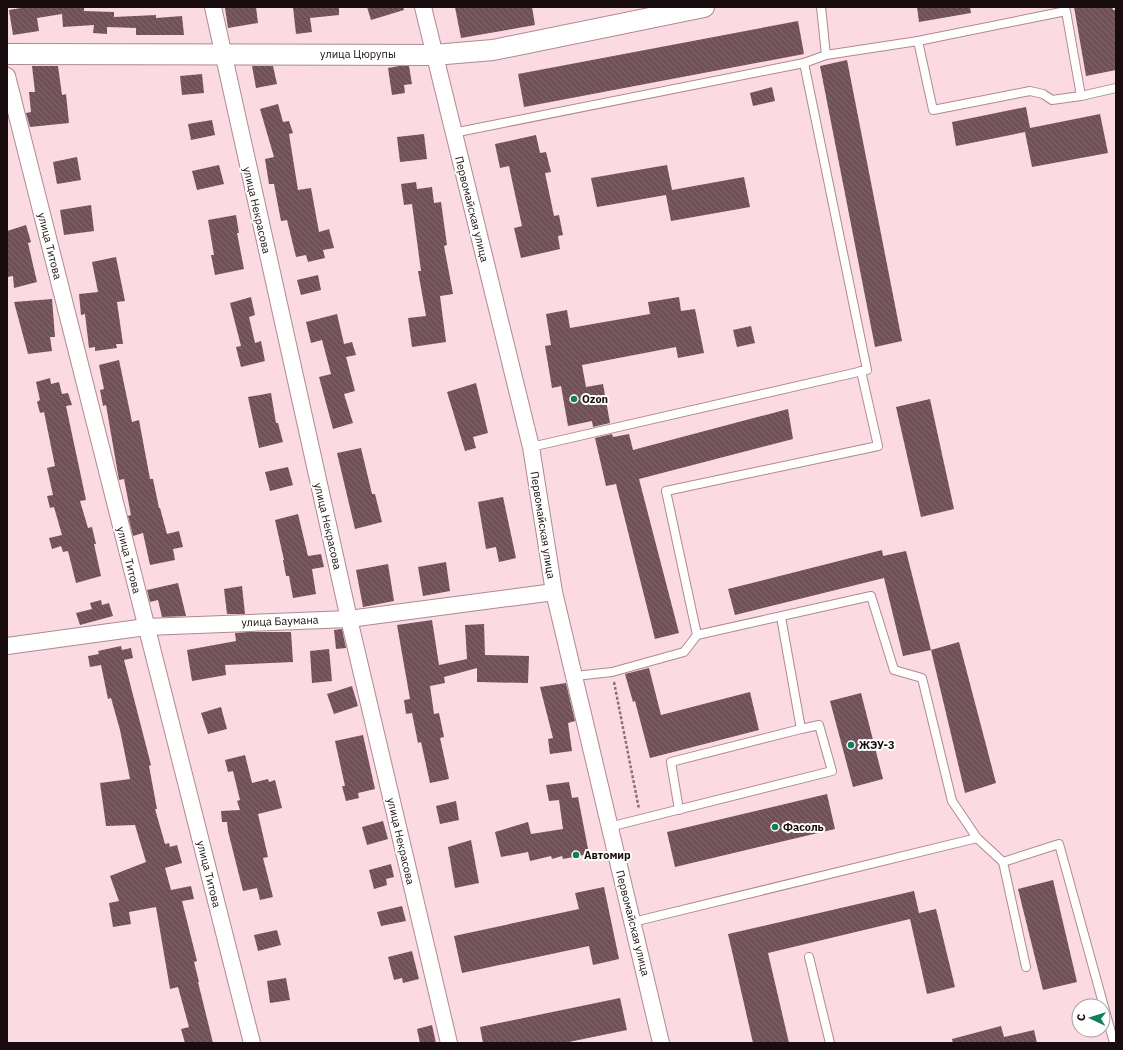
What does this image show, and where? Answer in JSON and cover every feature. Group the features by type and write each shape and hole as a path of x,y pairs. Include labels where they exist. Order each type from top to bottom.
{"street":[{"name":"улица Некрасова","path":"213,7 349,619 448,1043"},
{"name":"Первомайская улица","path":"423,7 531,447 554,592 661,1043"},
{"name":"улица Цюрупы","path":"7,54 222,53 434,55 493,50 670,10 704,7"},
{"name":"улица Титова","path":"7,76 252,1043"},
{"name":"улица Баумана","path":"7,646 146,627 349,619 554,592"}],"lane":[{"path":"821,7 826,56"},
{"path":"453,133 804,63 826,56 918,40 1066,10 1081,96"},
{"path":"918,40 933,110 1030,91 1043,94 1052,100 1081,96 1116,88"},
{"path":"531,447 868,370 804,63"},
{"path":"697,634 666,492 878,446 861,371"},
{"path":"575,676 612,672 684,652 697,634 781,617 871,596 894,670 922,678 952,801 977,838 1003,862 1026,967"},
{"path":"781,617 802,729"},
{"path":"609,826 679,810 832,771 819,725 671,762 679,810"},
{"path":"633,922 977,838"},
{"path":"1003,862 1060,844 1114,1043"},
{"path":"809,957 830,1043"}],"path":[{"path":"612,672 641,819"}],"building":[{"path":"27,7 84,7 84,11 114,12 114,17 156,15 156,18 182,16 184,35 136,35 136,28 107,27 107,34 93,33 94,25 63,27 62,14 37,18 39,31 13,35 9,10"},
{"path":"256,7 258,23 228,28 225,8"},
{"path":"293,7 339,7 339,15 310,18 312,32 296,34"},
{"path":"367,7 403,7 404,10 371,20"},
{"path":"455,7 532,7 535,25 461,38"},
{"path":"917,7 970,7 971,13 919,22"},
{"path":"1074,7 1112,7 1113,10 1116,10 1116,70 1086,76"},
{"path":"798,21 804,54 524,107 518,74"},
{"path":"847,60 902,341 875,347 820,66"},
{"path":"32,66 58,66 62,95 66,94 69,123 30,127 26,113 31,112 29,92 35,92"},
{"path":"252,66 273,66 277,84 256,88"},
{"path":"409,66 412,84 404,85 405,93 392,95 388,68"},
{"path":"202,74 204,93 182,95 180,76"},
{"path":"772,87 775,101 753,106 750,93"},
{"path":"278,104 283,122 289,121 293,133 289,134 298,190 311,188 319,232 329,229 334,248 323,250 325,258 308,262 306,255 296,257 287,220 281,221 274,184 269,184 265,159 274,157 260,109"},
{"path":"1026,107 1030,128 1100,114 1108,153 1032,167 1025,132 956,146 952,122"},
{"path":"212,120 215,135 191,140 188,124"},
{"path":"424,134 427,159 400,162 397,137"},
{"path":"536,135 540,153 546,152 551,172 545,173 554,216 559,215 563,235 558,236 560,249 521,258 514,228 522,226 509,166 500,168 495,144"},
{"path":"77,157 81,180 57,184 53,162"},
{"path":"219,165 224,184 197,190 192,171"},
{"path":"667,165 672,190 744,177 750,207 671,221 666,195 597,207 591,178"},
{"path":"416,182 417,189 432,187 434,203 441,202 447,245 444,246 453,294 440,296 446,342 412,347 408,318 426,316 418,271 421,271 412,204 404,205 401,184"},
{"path":"91,205 94,231 64,235 60,210"},
{"path":"236,215 239,233 237,233 244,269 215,275 211,255 214,255 208,220"},
{"path":"26,225 31,242 28,243 37,282 14,288 13,276 7,277 7,231"},
{"path":"116,257 125,301 117,302 123,344 116,344 117,348 95,351 95,347 89,348 85,314 81,315 79,294 98,292 92,262"},
{"path":"318,275 321,290 301,295 297,280"},
{"path":"251,297 255,315 249,317 255,343 261,341 265,361 241,367 236,347 241,346 230,303"},
{"path":"679,297 681,311 695,309 704,353 678,358 676,347 582,365 586,387 603,384 610,423 593,427 592,421 568,426 561,386 552,388 545,346 551,345 546,314 567,310 570,328 650,314 648,302"},
{"path":"52,299 55,337 50,337 52,351 28,354 14,302"},
{"path":"337,314 344,344 352,342 356,355 346,357 355,391 344,394 353,423 333,429 319,377 331,374 322,340 311,343 306,322"},
{"path":"751,326 755,343 737,347 733,330"},
{"path":"119,360 132,422 139,420 150,479 153,479 159,508 167,534 179,531 183,547 173,549 175,560 150,565 143,533 133,536 128,516 131,515 124,479 119,480 106,405 103,406 100,390 104,389 99,365"},
{"path":"50,378 51,384 59,382 62,394 68,393 72,405 66,406 86,500 80,501 88,528 92,527 101,576 76,583 68,551 63,552 61,546 52,549 49,538 62,535 54,507 50,508 47,496 53,495 47,468 55,466 44,412 40,413 37,402 40,400 36,382"},
{"path":"476,383 488,433 473,437 476,448 465,451 447,392"},
{"path":"271,393 276,423 278,423 283,442 259,448 248,397"},
{"path":"930,399 954,509 921,517 896,407"},
{"path":"788,409 793,439 639,479 679,633 655,639 616,484 606,486 595,438 612,434 613,437 629,434 633,450"},
{"path":"361,448 372,494 375,494 382,522 355,529 337,453"},
{"path":"288,467 293,485 270,491 265,472"},
{"path":"503,497 516,558 499,562 496,547 486,549 478,502"},
{"path":"298,514 308,556 321,554 324,567 312,569 316,594 293,598 289,576 286,576 275,520"},
{"path":"882,550 883,556 906,551 931,650 903,656 884,578 735,615 728,589"},
{"path":"446,562 450,591 423,596 418,567"},
{"path":"388,564 394,601 363,607 356,570"},
{"path":"178,583 186,616 162,617 158,600 150,602 147,590"},
{"path":"242,586 245,614 227,614 224,589"},
{"path":"101,600 102,605 109,603 113,616 80,625 76,613 92,609 90,603"},
{"path":"432,620 439,665 467,659 465,625 484,624 485,655 529,656 528,683 477,682 477,668 444,677 445,683 430,686 434,714 439,713 444,737 440,738 449,779 430,783 421,742 418,743 412,713 406,714 404,700 410,699 397,625"},
{"path":"342,629 346,648 336,649 334,630"},
{"path":"291,632 293,662 225,665 226,675 192,681 187,650 236,641 235,633"},
{"path":"959,642 996,783 965,793 931,650"},
{"path":"121,646 122,650 131,648 133,658 124,660 151,765 149,766 157,809 155,809 165,844 169,843 170,847 177,845 182,863 165,868 171,890 191,886 194,899 182,901 197,961 194,962 213,1043 185,1043 181,1029 189,1027 178,987 170,989 156,907 129,912 131,924 113,927 109,903 119,901 110,876 146,862 135,825 106,826 100,783 130,779 120,730 111,698 108,699 101,665 90,667 88,656 99,654 98,651"},
{"path":"329,649 332,681 312,683 310,651"},
{"path":"649,668 661,715 750,692 759,730 650,758 635,701 633,702 625,674"},
{"path":"566,683 575,721 568,723 572,751 550,754 548,739 553,738 540,687"},
{"path":"352,686 358,706 334,714 327,694"},
{"path":"861,693 883,779 853,787 830,701"},
{"path":"221,707 227,729 208,734 201,713"},
{"path":"363,735 375,789 358,793 359,798 346,801 342,786 345,786 335,741"},
{"path":"245,755 252,783 268,779 269,782 275,780 282,808 258,814 268,857 263,858 273,897 260,900 257,888 243,891 227,822 222,822 221,811 240,810 237,801 240,800 233,771 228,772 225,760"},
{"path":"569,782 572,798 578,797 589,854 563,859 562,856 552,859 551,856 530,861 528,852 501,857 495,832 528,822 531,834 563,829 559,800 549,801 546,785"},
{"path":"827,794 835,829 675,867 667,832"},
{"path":"456,801 459,820 440,824 436,806"},
{"path":"383,821 388,839 367,845 362,827"},
{"path":"471,840 479,883 455,888 448,847"},
{"path":"391,864 394,877 386,879 387,885 374,889 369,870"},
{"path":"1053,880 1077,982 1043,990 1018,889"},
{"path":"604,887 619,959 593,965 589,946 462,973 454,936 579,909 575,893"},
{"path":"914,891 919,913 936,909 955,987 927,994 910,919 768,953 789,1043 753,1043 728,934"},
{"path":"402,906 406,921 381,926 377,912"},
{"path":"277,930 281,945 258,951 254,935"},
{"path":"412,951 419,979 403,983 402,978 394,980 388,957"},
{"path":"286,978 290,1000 270,1003 267,981"},
{"path":"620,998 627,1030 564,1043 483,1043 480,1027"},
{"path":"432,1025 436,1043 420,1043 417,1029"},
{"path":"1001,1026 1004,1037 1034,1030 1037,1043 953,1043 952,1039"}],"place":[{"name":"Ozon","path":"574,399"},
{"name":"ЖЭУ-3","path":"851,745"},
{"name":"Фасоль","path":"775,827"},
{"name":"Автомир","path":"576,855"}]}
